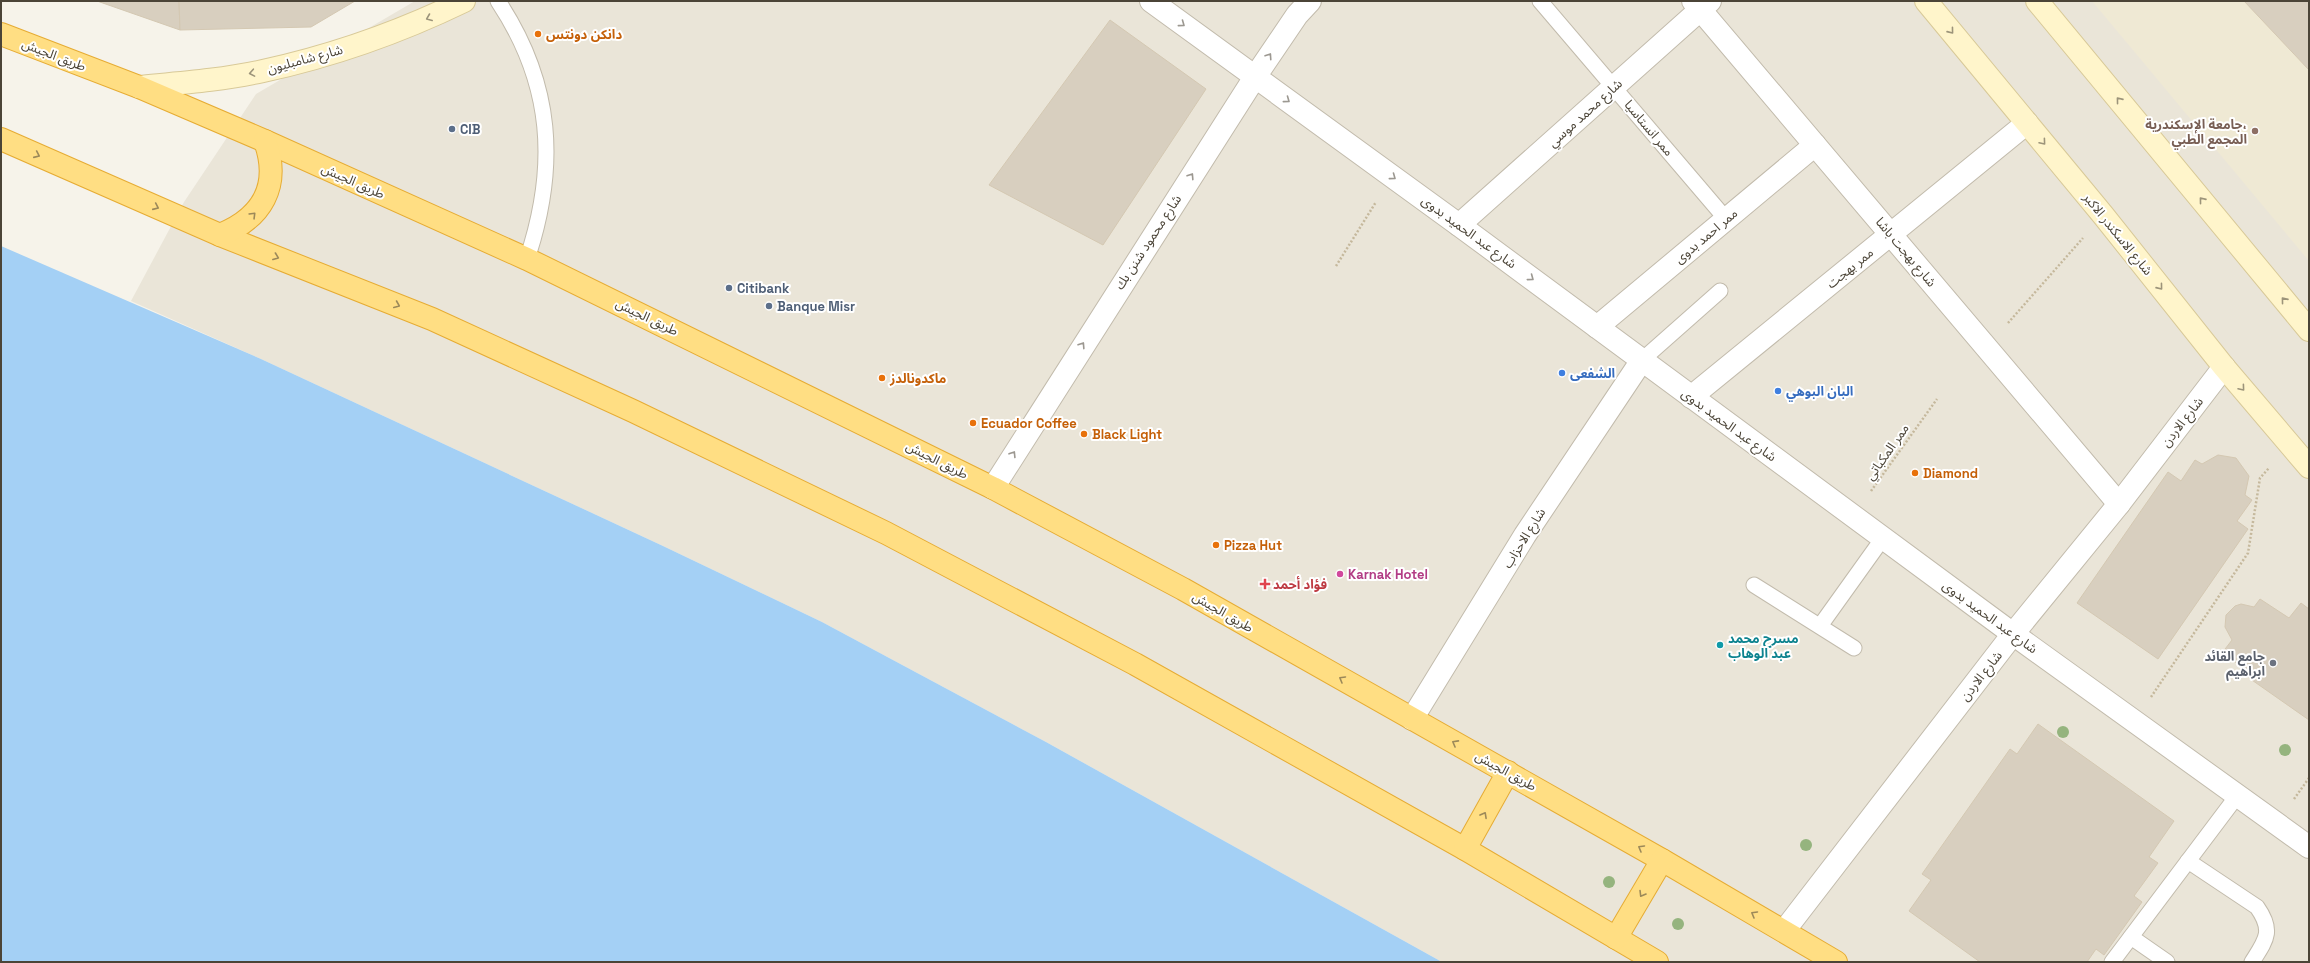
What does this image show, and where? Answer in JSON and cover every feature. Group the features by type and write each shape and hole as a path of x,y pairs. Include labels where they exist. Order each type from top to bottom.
{"highway":[{"name":"طريق الجيش","path":"1,34 139,87 265,141 527,259 993,488 1184,590 1508,772 1836,962"},
{"path":"1,139 220,235 439,322 633,411 879,530 1135,664 1465,849 1657,962"},
{"path":"220,235 246,222 257,211 265,199 270,185 271,170 270,155 265,141"},
{"path":"1465,849 1508,772"},
{"path":"1616,938 1662,860"}],"main road":[{"name":"شارع شامبليون","path":"139,87 227,77 263,71 321,56 379,38 435,15 464,1"},
{"name":"شارع الاسكندر الاكبر","path":"1926,1 2103,215 2224,367 2309,467"},
{"path":"2037,1 2309,330"}],"street":[{"name":"شارع عبد الحميد بدوى","path":"1150,1 1459,225 2013,634 2309,847"},
{"name":"شارع محمود شنن بك","path":"993,488 1255,77 1297,15 1310,1"},
{"name":"شارع محمد موسي","path":"1459,225 1614,87 1701,4"},
{"name":"شارع بهجت باشا","path":"1701,4 1815,145 2119,504"},
{"name":"ممر بهجت","path":"1691,397 2027,123"},
{"name":"ممر احمد بدوى","path":"1597,327 1815,145"},
{"name":"شارع الاحزاب","path":"1412,719 1525,535 1642,360"},
{"name":"شارع الاردن","path":"1784,931 2013,634 2119,504 2224,367"}],"lane":[{"path":"498,1 513,24 530,62 542,102 547,144 546,186 538,227 527,259"},
{"name":"ممر انستاسيا","path":"1540,1 1726,219"},
{"path":"1642,360 1720,291"},
{"path":"1820,626 1883,538"},
{"path":"1754,584 1854,648"},
{"path":"2112,962 2237,796"},
{"path":"2188,861 2257,907 2264,916 2268,926 2267,937 2252,962"},
{"path":"2131,937 2167,962"}],"path":[{"path":"1336,266 1392,176"},
{"path":"2008,323 2103,215"},
{"name":"ممر المكباتي","path":"1854,516 1938,398"},
{"path":"2134,722 2248,553 2260,478 2290,445"}],"shaded area":[{"path":"415,1 2309,1 2309,962 1442,962 1046,742 822,622 663,546 261,359 131,301 184,202 256,94"},
{"name":"جامعة الإسكندرية، المجمع الطبي","path":"2092,1 2309,1 2309,261"}],"water":[{"path":"1,246 261,359 663,546 822,622 1046,742 1442,962 1,962"}],"building":[{"path":"97,1 179,1 180,30"},
{"path":"179,1 355,1 311,27 180,30"},
{"path":"2244,1 2309,1 2309,70"},
{"path":"1110,20 1206,89 1103,245 989,185"},
{"path":"2218,455 2236,458 2249,476 2245,495 2252,500 2237,521 2248,529 2158,659 2077,603 2168,472 2181,481 2195,460 2202,464"},
{"name":"جامع القائد ابراهيم","path":"2260,599 2289,618 2301,603 2309,609 2309,720 2249,678 2251,673 2222,653 2232,640 2225,627 2226,615 2235,606 2241,604 2254,607"},
{"path":"2038,724 2174,821 2149,857 2158,863 2134,896 2142,902 2104,955 2096,949 2087,962 1980,962 1909,911 1931,880 1922,874 2010,749 2017,754"}],"place":[{"name":"دانكن دونتس","path":"538,34"},
{"name":"CIB","path":"452,129"},
{"name":"جامعة الإسكندرية، المجمع الطبي","path":"2255,131"},
{"name":"Citibank","path":"729,288"},
{"name":"Banque Misr","path":"769,306"},
{"name":"الشفعى","path":"1562,373"},
{"name":"ماكدونالدز","path":"882,378"},
{"name":"البان البوهي","path":"1778,391"},
{"name":"Ecuador Coffee","path":"973,423"},
{"name":"Black Light","path":"1084,434"},
{"name":"Diamond","path":"1915,473"},
{"name":"Pizza Hut","path":"1216,545"},
{"name":"Karnak Hotel","path":"1340,574"},
{"name":"فؤاد أحمد","path":"1265,584"},
{"name":"مسرح محمد عبد الوهاب","path":"1720,645"},
{"name":"جامع القائد ابراهيم","path":"2273,663"}]}
